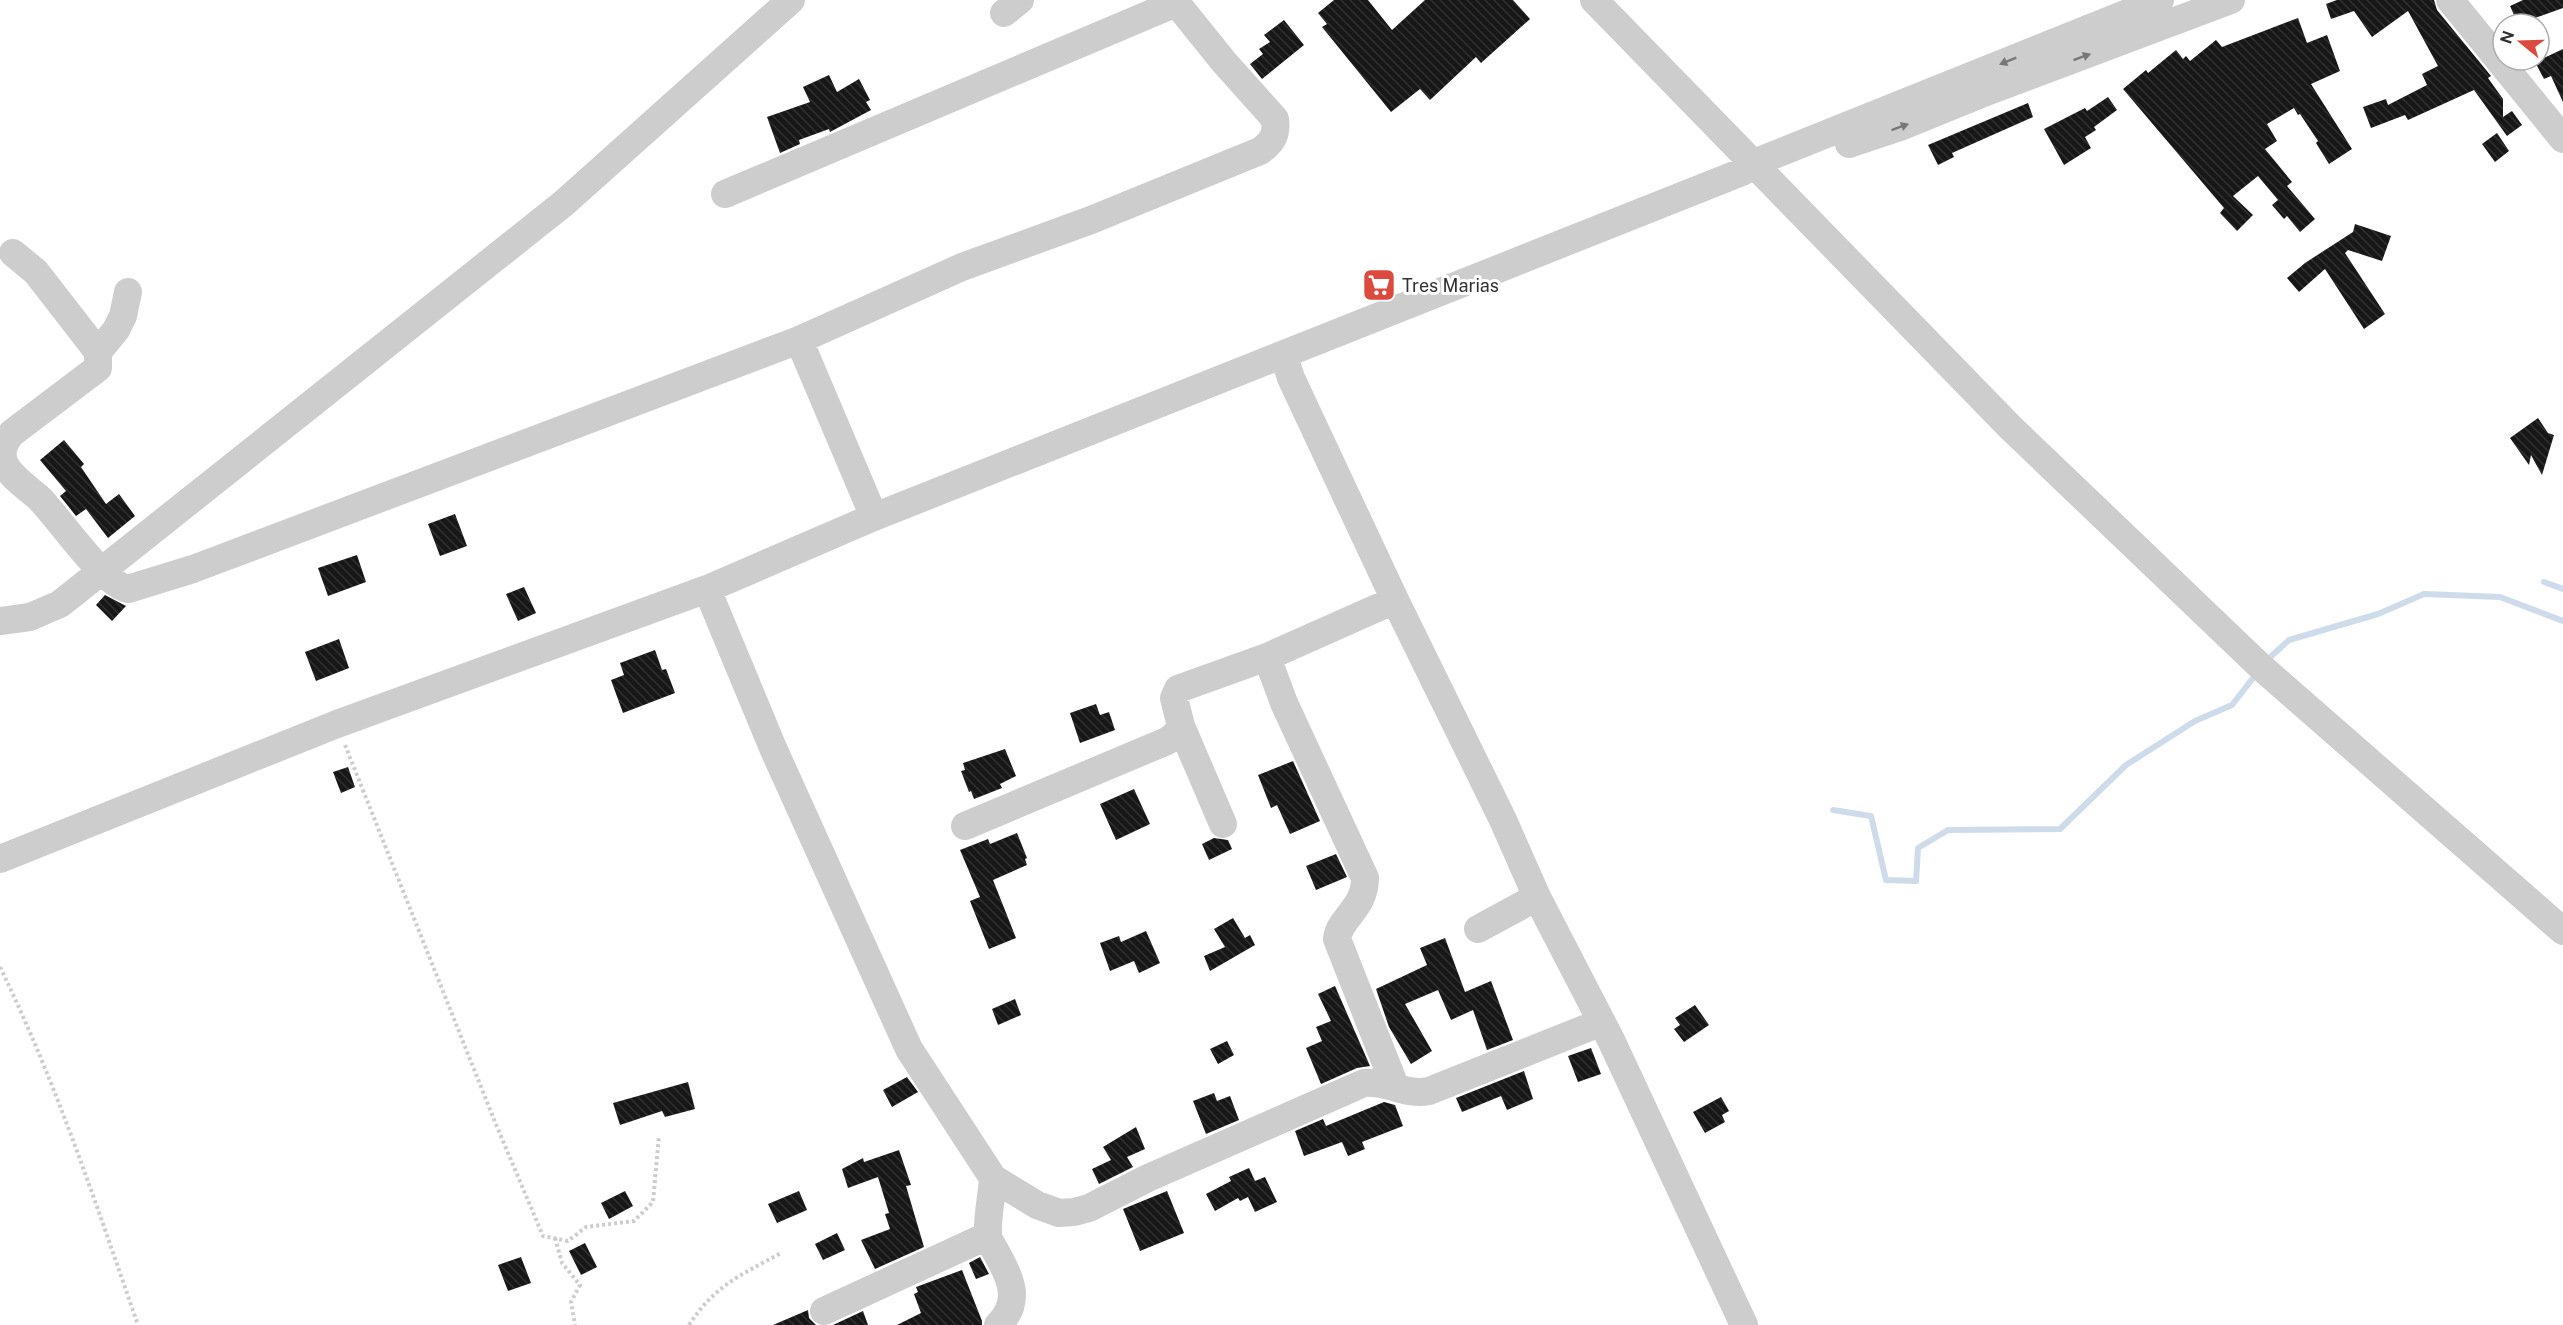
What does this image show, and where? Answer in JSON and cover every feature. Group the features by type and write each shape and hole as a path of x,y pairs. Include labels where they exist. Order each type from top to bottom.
{"street":[{"path":"0,621 12,621 46,612 60,604 564,203 791,0"},
{"path":"1594,0 1754,169 2011,428 2244,650 2563,931"},
{"path":"2120,29 2160,0"},
{"path":"0,859 337,724 707,589 874,517 1754,169 2120,29 2231,0"},
{"path":"2450,0 2558,125"},
{"path":"12,253 36,272 98,352 99,363 95,371 12,433 5,444 3,456 7,469 55,514 101,570 117,585 128,589 193,569 799,340 962,267 1091,220 1269,145 1274,138 1275,119 1224,62 1175,1 725,194"},
{"path":"98,352 116,330 123,316 128,292"},
{"path":"799,340 874,517"},
{"path":"1284,356 1291,378 1395,600 1503,820 1537,897 1602,1022 1744,1325"},
{"path":"707,589 773,748 909,1049 993,1178 1047,1209 1059,1213 1089,1208 1148,1178 1364,1083 1383,1082 1410,1092 1429,1091 1602,1022"},
{"path":"1223,824 1181,726 1174,698 1178,689 1267,657 1395,600"},
{"path":"1267,657 1284,703 1365,878 1365,890 1360,903 1337,939 1395,1086"},
{"path":"965,826 1167,741 1181,726"},
{"path":"1478,929 1537,897"},
{"path":"993,1178 987,1236 1005,1267 1012,1295 1012,1307 998,1325"},
{"path":"824,1311 987,1236"}],"path":[{"path":"337,724 495,1122 543,1236 567,1241 586,1227 634,1221 653,1202 659,1136"},
{"path":"0,967 27,1022 80,1159 138,1325"},
{"path":"555,1238 562,1263 580,1285 571,1302 575,1325"},
{"path":"689,1325 703,1303 731,1280 781,1253"}],"building":[{"path":"1334,0 1368,0 1392,30 1425,0 1513,0 1530,19 1481,63 1476,57 1430,100 1420,89 1391,112 1322,27 1327,24 1318,13"},
{"path":"2337,0 2434,0 2437,10 2491,76 2488,78 2503,99 2503,117 2512,111 2522,125 2507,136 2474,90 2408,120 2405,115 2371,128 2363,107 2386,99 2388,105 2427,85 2422,74 2438,66 2408,11 2372,37 2354,11 2331,19 2326,4"},
{"path":"2523,0 2563,0 2563,8 2551,12 2513,12 2510,6"},
{"path":"2298,18 2307,43 2327,35 2340,71 2311,84 2352,149 2329,164 2316,143 2318,141 2294,108 2267,124 2277,141 2265,149 2292,182 2287,186 2315,219 2300,232 2287,216 2284,219 2272,205 2278,200 2258,176 2233,196 2253,215 2237,231 2220,213 2224,208 2123,89 2146,70 2148,73 2176,50 2183,59 2186,56 2190,61 2216,40 2222,47"},
{"path":"1284,20 1304,45 1262,79 1250,64 1263,54 1259,49 1270,42 1264,35"},
{"path":"2563,49 2563,102 2551,76 2544,79 2540,72 2551,72 2551,55"},
{"path":"829,75 837,92 859,79 870,100 866,102 871,110 830,132 829,129 799,140 800,144 780,153 767,117 810,102 803,87"},
{"path":"2108,97 2117,110 2094,127 2096,130 2085,137 2091,148 2064,165 2044,129 2085,108 2087,111"},
{"path":"2028,103 2033,117 1952,153 1954,157 1938,165 1928,145"},
{"path":"2497,133 2509,151 2495,162 2482,144"},
{"path":"2355,224 2391,236 2382,261 2348,250 2345,253 2385,314 2364,329 2325,269 2299,292 2287,278 2305,263 2353,232"},
{"path":"2538,418 2548,433 2554,435 2542,475 2531,455 2529,465 2510,438"},
{"path":"64,440 84,464 81,467 106,504 119,494 135,516 108,538 86,509 76,516 60,496 66,491 40,460"},
{"path":"455,514 467,546 440,556 428,524"},
{"path":"357,555 366,582 328,596 318,568"},
{"path":"524,587 536,613 518,621 506,594"},
{"path":"105,595 126,606 112,621 96,605"},
{"path":"339,639 349,668 316,681 305,652"},
{"path":"655,650 662,670 666,669 675,693 623,713 611,680 624,675 620,663"},
{"path":"1096,704 1100,715 1109,712 1115,730 1080,743 1070,713"},
{"path":"1005,749 1016,776 1000,784 1002,788 974,799 961,771 965,770 963,763"},
{"path":"1293,761 1320,821 1290,834 1277,805 1271,808 1258,775"},
{"path":"348,767 355,787 341,793 333,772"},
{"path":"1134,789 1150,824 1116,840 1100,804"},
{"path":"1017,833 1027,858 1025,859 1027,865 993,880 1016,938 989,949 970,901 980,897 960,850 988,839 990,844"},
{"path":"1214,838 1228,840 1232,849 1209,860 1202,844"},
{"path":"1336,854 1347,877 1316,890 1306,866"},
{"path":"1233,918 1245,938 1250,935 1255,945 1210,971 1204,956 1225,947 1214,929"},
{"path":"1146,931 1160,963 1139,973 1134,961 1110,971 1100,943 1119,936 1121,942"},
{"path":"1445,938 1465,992 1491,981 1513,1040 1487,1050 1473,1010 1451,1020 1438,990 1405,1004 1432,1051 1411,1064 1389,1027 1376,989 1427,965 1420,948"},
{"path":"1335,986 1370,1066 1357,1068 1321,1084 1306,1048 1322,1041 1316,1027 1331,1021 1318,994"},
{"path":"1015,999 1021,1015 998,1025 992,1009"},
{"path":"1695,1005 1709,1025 1684,1042 1674,1029 1680,1025 1675,1018"},
{"path":"1227,1041 1234,1055 1218,1064 1210,1049"},
{"path":"1591,1048 1601,1074 1578,1082 1568,1056"},
{"path":"1524,1071 1533,1099 1507,1110 1501,1096 1462,1112 1456,1098"},
{"path":"907,1077 918,1092 892,1107 883,1090"},
{"path":"688,1082 695,1109 665,1117 662,1111 620,1125 613,1103"},
{"path":"1214,1093 1217,1101 1230,1096 1239,1120 1206,1134 1193,1101"},
{"path":"1721,1097 1729,1111 1722,1115 1725,1122 1705,1133 1693,1112"},
{"path":"1384,1102 1395,1105 1403,1126 1362,1142 1365,1149 1348,1156 1342,1142 1304,1156 1295,1131 1323,1119 1326,1126"},
{"path":"1136,1127 1145,1149 1127,1157 1133,1167 1099,1184 1092,1169 1111,1160 1103,1147"},
{"path":"899,1150 911,1185 906,1186 924,1247 875,1269 861,1240 890,1229 885,1214 889,1213 878,1177 848,1188 842,1169 863,1158 864,1162"},
{"path":"1249,1168 1255,1181 1265,1177 1277,1202 1255,1212 1248,1197 1240,1201 1238,1198 1215,1211 1206,1194 1231,1181 1229,1177"},
{"path":"625,1191 633,1206 609,1219 601,1203"},
{"path":"799,1191 807,1210 777,1223 768,1204"},
{"path":"1167,1191 1184,1233 1140,1251 1123,1209"},
{"path":"837,1233 845,1250 823,1260 815,1244"},
{"path":"585,1243 597,1267 581,1275 569,1251"},
{"path":"521,1257 531,1283 508,1291 498,1265"},
{"path":"980,1257 989,1274 976,1279 969,1263"},
{"path":"962,1270 982,1325 897,1325 921,1313 914,1294 918,1292 916,1287"},
{"path":"808,1310 809,1318 816,1325 773,1325"},
{"path":"863,1311 868,1325 833,1325"}],"waterway":[{"path":"2544,582 2563,589"},
{"path":"2265,662 2289,640 2378,614 2424,594 2500,597 2563,621"},
{"path":"1833,810 1871,816 1886,880 1916,881 1918,848 1948,830 2060,829 2126,765 2195,721 2232,705 2257,673"}],"place":[{"name":"Tres Marias","path":"1379,285"}]}
